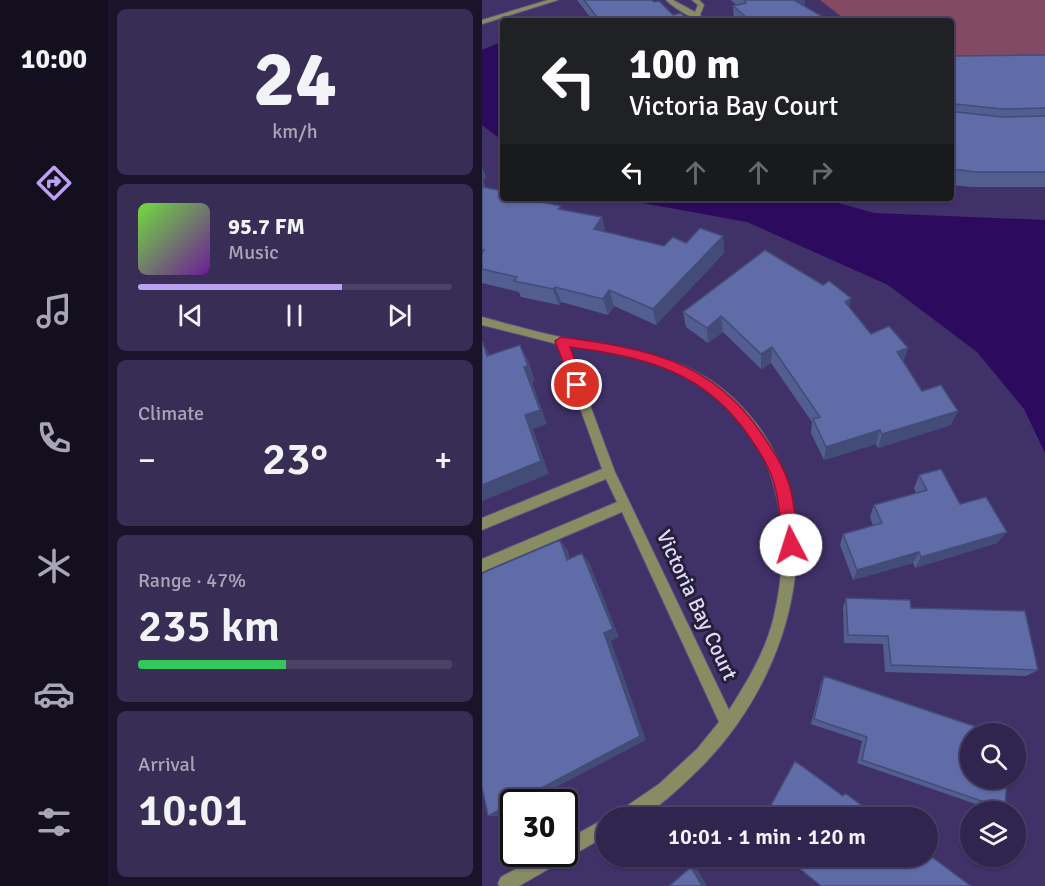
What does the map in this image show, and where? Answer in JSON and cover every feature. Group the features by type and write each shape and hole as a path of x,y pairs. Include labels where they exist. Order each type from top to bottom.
{"street":[{"path":"482,22 556,0"},
{"path":"670,0 678,9 697,14 701,18"},
{"path":"695,0 701,5 697,14"},
{"name":"Victoria Bay Court","path":"482,321 561,341 623,349 654,357 683,369 710,386 734,406 754,430 771,458 783,490 790,526 791,565 785,606 771,649 749,693 728,724 681,776 639,807"},
{"name":"Victoria Bay Court","path":"561,341 610,472 728,724"},
{"path":"482,524 610,472"},
{"path":"482,566 626,505"},
{"path":"578,843 596,833"},
{"path":"507,883 536,867"}],"shaded area":[{"path":"820,0 1045,0 1045,61 954,58 954,18 843,18"},
{"path":"500,42 500,139 482,125 482,50"},
{"path":"632,201 832,201 874,213 1045,220 1045,453 1024,409 977,352 888,285 747,222"}],"building":[{"path":"584,0 659,1 673,15 681,13 685,18 598,18"},
{"path":"744,0 794,0 825,18 742,18 746,17 733,6 746,3"},
{"path":"1046,55 1046,108 1002,109 956,104 954,106 954,56"},
{"path":"954,106 956,112 1002,117 1046,116 1046,172 976,172 954,169"},
{"path":"482,187 500,190 500,201 537,201 561,206 558,209 602,217 594,229 664,246 673,237 686,243 700,228 723,236 653,309 609,290 603,299 555,287 553,289 514,281 517,277 482,269 484,250 482,250"},
{"path":"765,250 823,285 829,281 851,298 845,302 871,334 889,326 908,348 897,352 922,391 941,385 958,411 882,434 880,430 826,447 813,419 820,417 772,347 761,354 721,316 707,328 683,312"},
{"path":"482,344 487,356 520,345 528,366 524,367 540,410 525,415 541,461 482,485"},
{"path":"941,469 960,504 986,497 1007,532 921,557 919,552 857,570 843,534 882,523 874,505 927,490 919,475"},
{"path":"560,540 567,560 582,553 613,629 604,633 640,736 539,789 500,789 500,810 488,816 482,787 482,573"},
{"path":"846,598 910,600 911,608 1025,611 1038,670 891,665 888,636 848,635"},
{"path":"824,676 965,723 960,723 960,789 1006,789 1006,801 982,801 862,760 867,737 814,719"},
{"path":"795,761 843,796 845,793 864,807 770,807"},
{"path":"938,861 971,886 821,886 798,867 938,867"},
{"path":"691,867 702,886 669,886"}],"route":[{"path":"577,385 561,341 623,349 654,357 683,369 710,386 734,406 754,430 771,458 783,490 791,545"}]}
